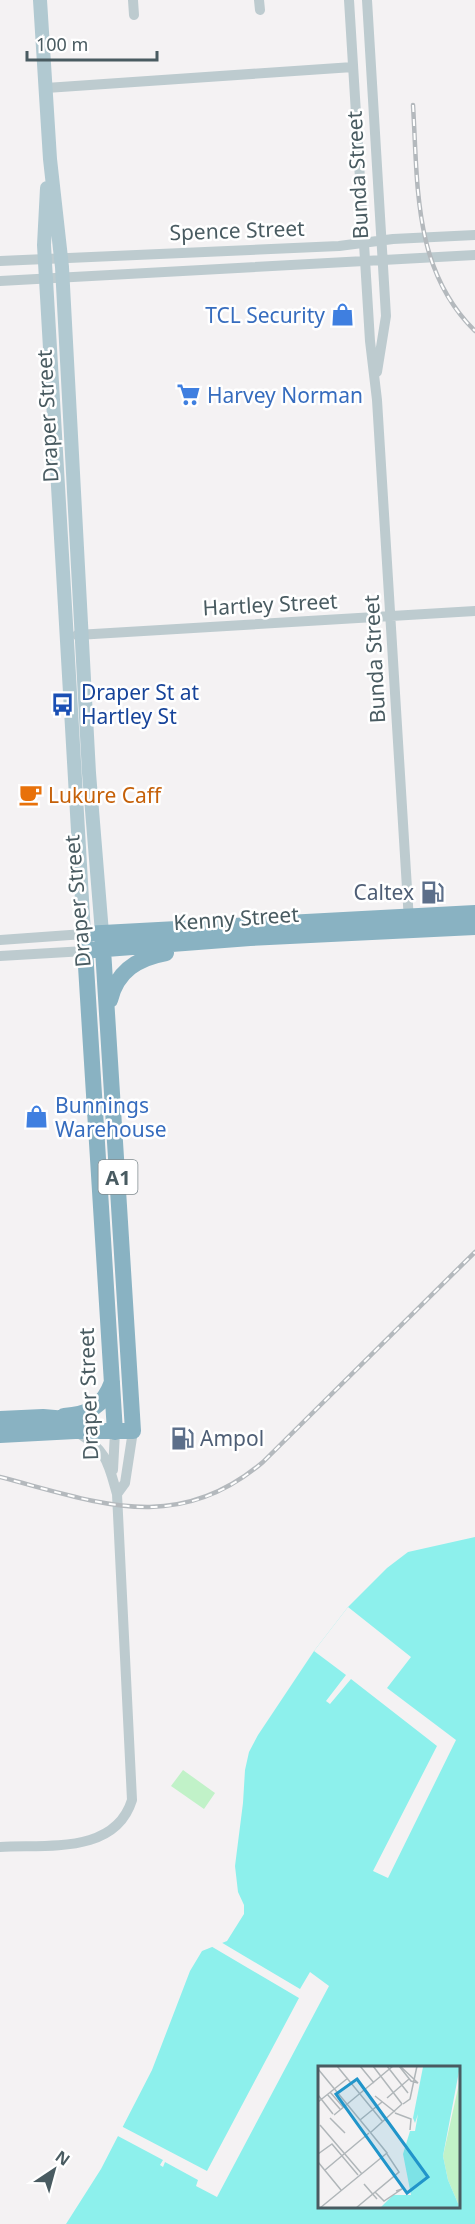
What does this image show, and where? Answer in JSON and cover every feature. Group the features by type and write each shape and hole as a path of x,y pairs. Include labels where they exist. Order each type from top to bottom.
{"highway":[{"name":"Kenny Street","path":"103,941 250,938 409,924 475,913"},
{"name":"Kenny Street","path":"84,942 409,924 475,927"},
{"path":"108,1007 116,984 129,967 139,960 250,938"},
{"name":"Draper Street","path":"103,941 133,1426"},
{"name":"Draper Street","path":"84,942 115,1426"},
{"path":"0,1419 87,1413 101,1403 112,1382"},
{"path":"43,1417 61,1421 133,1426"},
{"path":"0,1435 75,1431 115,1426"}],"main road":[{"name":"Draper Street","path":"40,0 50,159 61,258 89,773 103,941"},
{"name":"Draper Street","path":"50,159 44,245 84,942"}],"street":[{"path":"133,0 134,15"},
{"name":"Bunda Street","path":"349,0 369,341 376,384 409,924"},
{"name":"Bunda Street","path":"367,0 386,316 376,384"},
{"path":"46,88 352,67"},
{"name":"Spence Street","path":"0,261 363,244 380,243 393,239 475,235"},
{"name":"Spence Street","path":"0,281 381,262 475,255"},
{"name":"Hartley Street","path":"67,636 475,611"},
{"name":"Kenny Street","path":"0,940 84,942"},
{"name":"Kenny Street","path":"0,956 84,942"},
{"name":"Draper Street","path":"113,1479 115,1426"},
{"name":"Draper Street","path":"117,1494 125,1483 133,1426"},
{"name":"Draper Street","path":"0,1847 92,1841 118,1827 129,1809 133,1785 117,1494 105,1455 92,1442 75,1431"}],"green space":[{"path":"183,1770 215,1793 204,1809 171,1786"}],"water":[{"path":"475,1537 475,2224 66,2224 101,2169 152,2070 190,1971 202,1951 227,1941 244,1914 244,1905 238,1892 235,1866 249,1752 314,1651 348,1607 387,1568 408,1552"}],"pier":[{"path":"348,1607 411,1657 387,1688 456,1740 388,1878 373,1871 437,1746 351,1679 330,1704 326,1701 346,1675 314,1651"},
{"path":"219,1941 300,1989 310,1972 329,1986 217,2197 196,2186 198,2180 165,2162 163,2167 160,2165 163,2160 116,2135 121,2126 207,2171 299,1998 209,1945"}],"railway":[{"path":"413,105 418,196 429,254 440,281 455,307 475,331"},
{"path":"0,1477 70,1496 135,1507 167,1506 199,1499 231,1485 263,1462 475,1252"}],"place":[{"name":"TCL Security","path":"343,315"},
{"name":"Harvey Norman","path":"189,395"},
{"name":"Draper St at Hartley St","path":"63,704"},
{"name":"Lukure Caff","path":"30,795"},
{"name":"Caltex","path":"432,892"},
{"name":"Bunnings Warehouse","path":"37,1117"},
{"name":"Ampol","path":"182,1438"}]}
